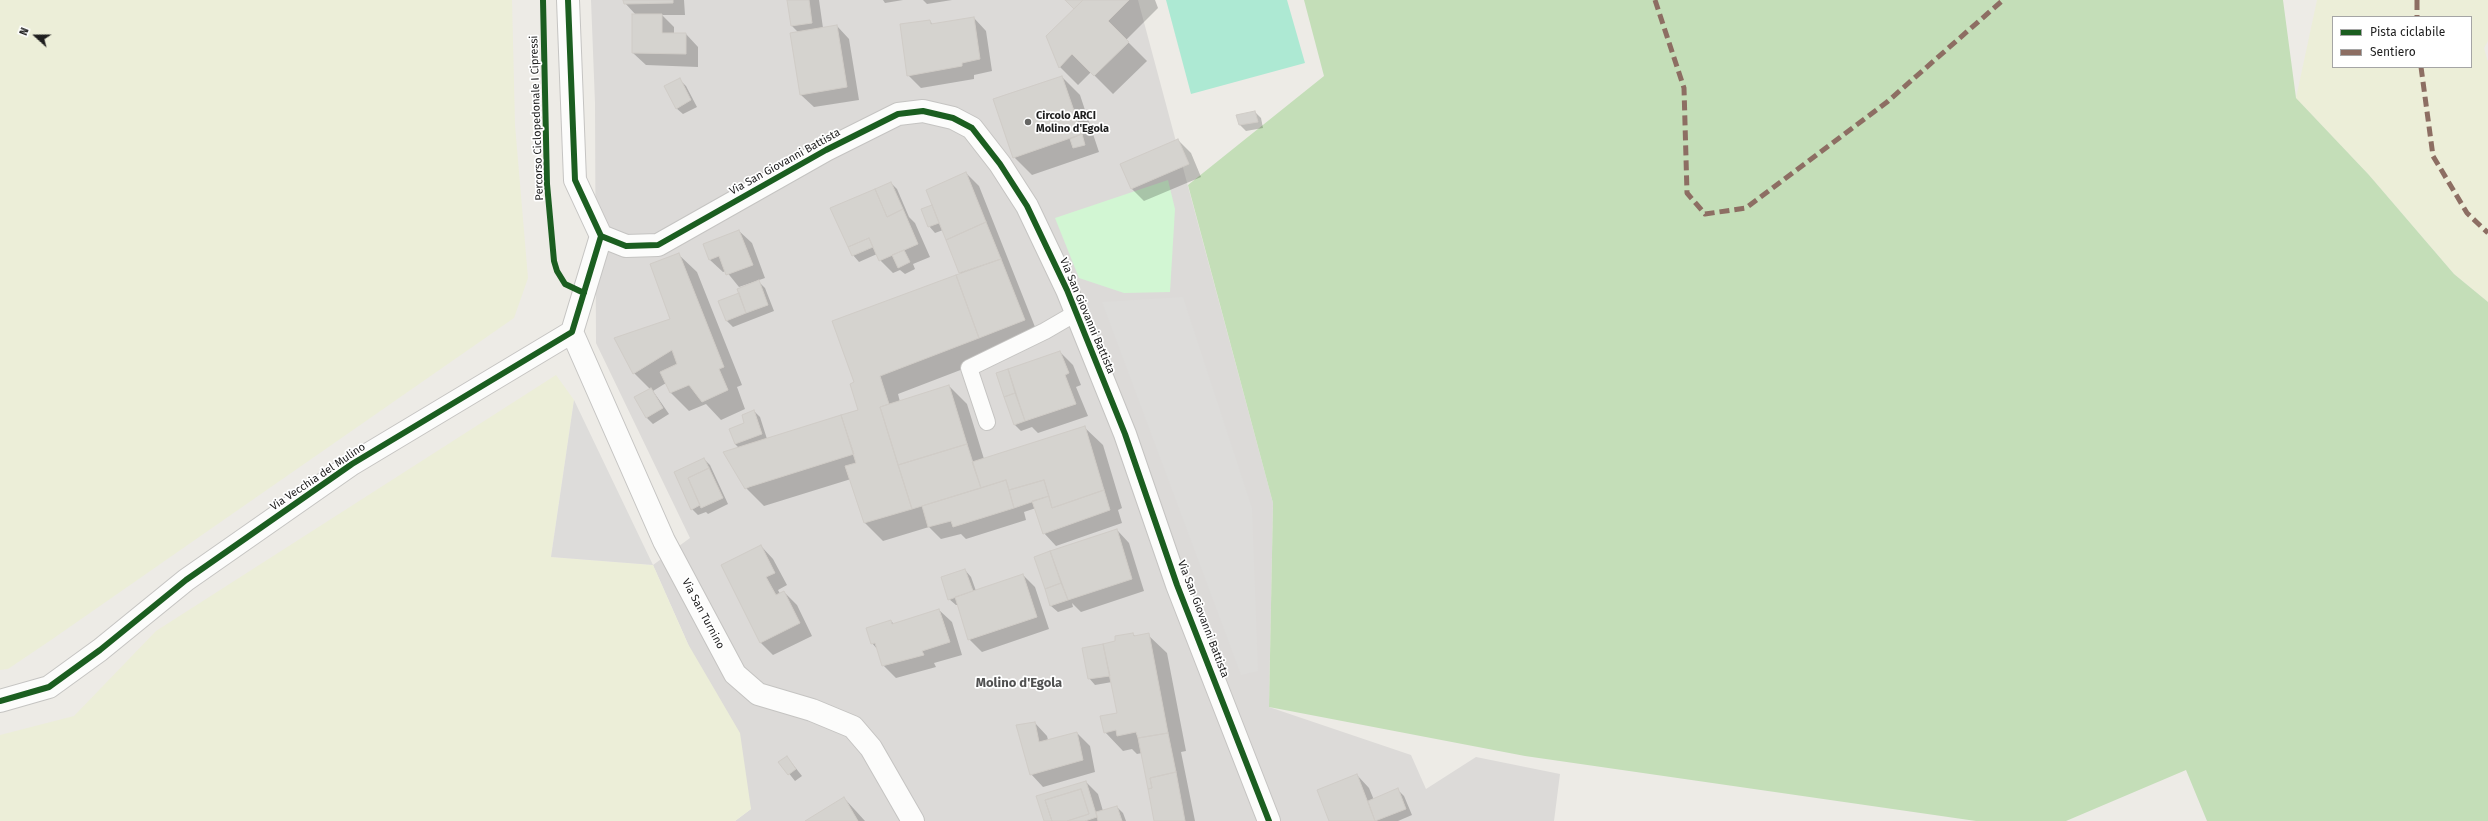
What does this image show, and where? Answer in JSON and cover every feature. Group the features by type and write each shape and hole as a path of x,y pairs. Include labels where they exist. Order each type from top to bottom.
{"street":[{"path":"568,0 575,180 601,236 572,332"},
{"name":"Via San Giovanni Battista","path":"601,236 626,246 658,245 826,150 898,114 923,112 953,118 972,128 1000,164 1027,206 1076,313 1125,434 1177,585 1269,821"},
{"name":"Via San Turnino","path":"572,332 663,537 735,674 758,694 812,710 853,727 871,748 913,821"},
{"name":"Via Vecchia del Mulino","path":"0,700 49,687 100,650 186,580 352,464 572,332"}],"lane":[{"path":"987,422 969,368 1045,331 1076,313"}],"shaded area":[{"path":"591,0 1138,0 1273,503 1269,707 1411,755 1426,789 1476,757 1560,774 1554,821 735,821 751,809 688,644 653,565 690,538 596,343 595,103"},
{"path":"1183,297 1252,508 1258,671 1241,675 1102,302"},
{"path":"574,400 653,565 551,557"}],"green space":[{"path":"0,0 512,0 515,125 528,278 514,318 51,640 8,669 0,670"},
{"path":"1166,0 1287,0 1305,63 1191,94"},
{"path":"1304,0 2283,0 2296,98 2369,175 2454,274 2488,302 2488,821 2207,821 2186,770 2066,821 1976,821 1525,756 1269,707 1273,503 1188,185 1324,76"},
{"path":"2317,0 2488,0 2488,41 2484,48 2488,62 2488,302 2454,274 2369,175 2296,98"},
{"path":"1168,180 1175,209 1170,292 1124,293 1079,278 1055,218"},
{"path":"556,375 574,400 551,557 653,565 688,644 740,733 751,809 735,821 0,821 0,735 74,716 156,631"}],"building":[{"path":"623,0 673,0 673,3 624,4"},
{"path":"787,0 809,0 812,23 791,26"},
{"path":"1065,0 1083,0 1074,9"},
{"path":"1083,0 1129,0 1108,21 1129,42 1094,76 1072,54 1059,68 1046,36"},
{"path":"632,14 662,14 662,33 686,33 686,54 632,53"},
{"path":"974,17 980,59 962,63 962,66 907,76 900,24 930,20 931,24"},
{"path":"837,25 847,87 800,95 790,33"},
{"path":"1062,76 1082,134 1013,158 993,99"},
{"path":"680,78 691,100 676,109 664,86"},
{"path":"1255,111 1258,122 1239,125 1236,115"},
{"path":"1082,134 1085,145 1073,148 1070,139"},
{"path":"1178,139 1189,164 1131,189 1120,164"},
{"path":"966,172 986,222 946,240 926,190"},
{"path":"891,182 903,209 887,217 875,189"},
{"path":"875,189 887,217 903,209 918,244 879,261 869,238 848,247 830,208"},
{"path":"932,205 939,223 928,227 921,209"},
{"path":"986,222 1001,259 959,273 946,240"},
{"path":"739,230 753,265 726,275 719,256 709,260 703,244"},
{"path":"869,238 873,247 852,256 848,247"},
{"path":"904,250 910,262 898,268 892,255"},
{"path":"679,253 724,367 719,369 728,390 702,402 689,385 670,393 660,372 677,364 672,350 633,374 614,338 670,319 650,264"},
{"path":"1001,259 1025,320 979,338 956,275"},
{"path":"956,275 979,338 880,376 889,404 880,407 912,509 864,523 845,466 856,463 841,415 858,410 850,384 854,382 832,321"},
{"path":"759,280 768,305 746,313 737,289"},
{"path":"739,293 746,313 726,321 718,301"},
{"path":"1060,351 1069,373 1065,375 1076,404 1025,421 1008,369"},
{"path":"1008,369 1015,393 1004,397 996,373"},
{"path":"949,385 967,444 898,465 880,407"},
{"path":"651,388 663,408 646,418 634,397"},
{"path":"1015,393 1025,421 1014,425 1004,397"},
{"path":"754,410 762,434 735,444 729,429 744,423 742,415"},
{"path":"841,415 854,454 745,489 723,452"},
{"path":"1085,426 1104,490 1052,508 1044,480 1009,490 1006,480 981,488 972,462"},
{"path":"967,444 981,488 912,509 898,465"},
{"path":"704,458 709,468 688,478 700,505 691,510 674,472"},
{"path":"709,468 723,498 701,508 688,478"},
{"path":"1006,480 1014,508 953,527 951,521 928,527 922,506"},
{"path":"1044,480 1049,496 1014,508 1009,490"},
{"path":"1104,490 1110,510 1043,534 1032,501 1049,496 1052,508"},
{"path":"1117,529 1132,579 1068,600 1050,551"},
{"path":"761,545 775,573 766,577 776,595 784,591 800,623 760,643 721,565"},
{"path":"1050,551 1061,583 1045,589 1034,557"},
{"path":"965,569 973,591 948,600 941,577"},
{"path":"1023,574 1037,617 968,640 955,597"},
{"path":"1061,583 1068,600 1050,606 1045,589"},
{"path":"939,609 950,642 922,651 924,655 882,666 875,643 871,644 866,628 891,620 892,624"},
{"path":"1133,633 1134,636 1149,633 1168,733 1138,738 1136,732 1117,736 1116,730 1104,733 1100,716 1117,713 1103,644 1115,641 1115,636"},
{"path":"1103,644 1110,676 1088,679 1082,648"},
{"path":"1035,722 1039,742 1077,732 1083,760 1030,775 1016,725"},
{"path":"1168,733 1176,772 1150,778 1152,788 1148,789 1138,738"},
{"path":"787,756 796,769 788,775 778,762"},
{"path":"1176,772 1185,821 1154,821 1148,789 1152,788 1150,778"},
{"path":"1357,774 1375,821 1329,821 1317,790"},
{"path":"1086,781 1097,817 1085,821 1067,821 1089,814 1081,789 1045,800 1052,821 1044,821 1036,796"},
{"path":"1398,788 1406,809 1375,821 1368,801"},
{"path":"1081,789 1089,814 1067,821 1052,821 1045,800"},
{"path":"844,797 858,821 805,821"},
{"path":"1117,806 1122,821 1098,821 1096,812"}],"marked path":[{"path":"1655,0 1684,88 1687,193 1705,214 1746,208 1887,102 2003,0"},
{"path":"2417,0 2417,16"},
{"path":"2421,68 2433,156 2467,213 2488,233"}],"cycle path":[{"name":"Percorso Ciclopedonale I Cipressi","path":"543,0 547,184 554,261 557,271 565,284 584,293"},
{"path":"568,0 575,180 601,236 626,246 658,245 826,150 898,114 923,111 953,118 972,128 1000,164 1027,206 1067,290 1125,434 1177,585 1269,821"},
{"path":"0,701 49,687 100,650 186,580 352,464 572,332 601,236"}],"place":[{"name":"Circolo ARCI Molino d'Egola","path":"1028,122"}],"district":[{"name":"Molino d'Egola","path":"1019,683"}]}
